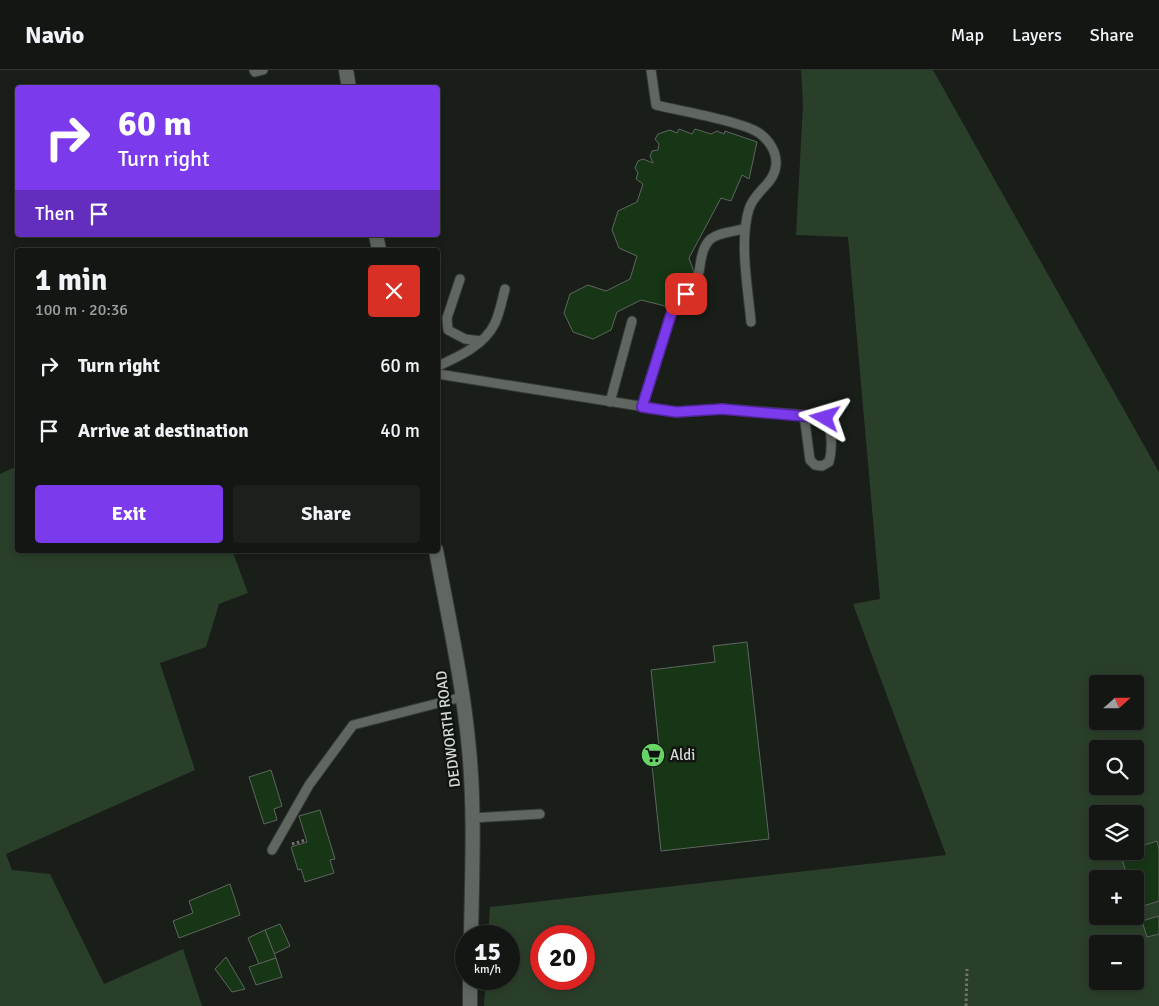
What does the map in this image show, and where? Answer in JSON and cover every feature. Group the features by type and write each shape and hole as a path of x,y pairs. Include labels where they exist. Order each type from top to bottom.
{"main road":[{"path":"346,70 348,85"},
{"name":"DEDWORTH ROAD","path":"437,553 462,696 471,768 471,925"},
{"path":"470,990 470,1006"}],"lane":[{"path":"254,70 254,72 263,70"},
{"path":"650,70 656,104 745,127 759,134 772,146 776,165 771,181 755,194 749,208 744,229 750,322"},
{"path":"642,407 672,311 696,284 703,247 716,234 744,229"},
{"path":"460,278 448,318 448,330 465,339 480,341"},
{"path":"440,365 458,357 480,341 495,323 505,289"},
{"path":"610,402 632,322"},
{"path":"440,374 676,412 722,409 821,416 828,423 832,453 828,462 822,466 815,466 810,460 804,415"},
{"path":"272,850 309,785 353,725 462,696"},
{"path":"472,818 540,814"}],"path":[{"path":"966,1006 968,969"}],"green space":[{"path":"801,70 933,70 1159,472 1159,1006 484,1006 485,990 520,990 520,925 489,925 490,907 946,855 853,604 880,599 848,237 796,235 803,105"},
{"path":"15,467 15,553 233,553 248,593 219,604 206,647 160,663 195,770 6,854 12,870 50,874 104,984 183,949 202,1006 0,1006 0,474"}],"building":[{"path":"679,129 692,134 695,129 711,134 717,131 724,134 725,131 757,142 749,179 742,175 731,201 721,198 689,258 694,272 684,298 665,306 641,300 617,312 611,330 593,339 573,332 564,313 570,294 588,285 606,291 630,279 637,256 619,248 612,230 618,211 637,202 643,184 636,179 638,173 635,168 638,161 643,159 653,163 650,156 652,151 658,150 659,144 655,139 658,134 670,130 677,133"},
{"path":"747,642 769,839 661,851 651,756 660,756 651,670 715,662 713,646"},
{"path":"271,770 282,806 274,809 277,820 264,824 249,777"},
{"path":"320,810 335,859 330,860 334,873 305,882 301,869 298,870 291,847 307,842 299,816"},
{"path":"1157,841 1159,849 1159,901 1144,906 1144,870 1125,870 1122,860 1144,860 1144,845"},
{"path":"230,884 240,915 179,938 173,921 193,913 189,901"},
{"path":"1159,916 1159,934 1147,937 1143,925 1144,920"},
{"path":"280,924 290,946 274,954 265,930"},
{"path":"265,930 276,958 259,964 248,938"},
{"path":"226,957 245,989 232,992 215,969"},
{"path":"276,958 282,977 256,985 249,967"}],"place":[{"name":"Aldi","path":"653,755"}],"route":[{"path":"686,294 672,311 642,407 676,412 722,409 821,416 825,418"}]}
